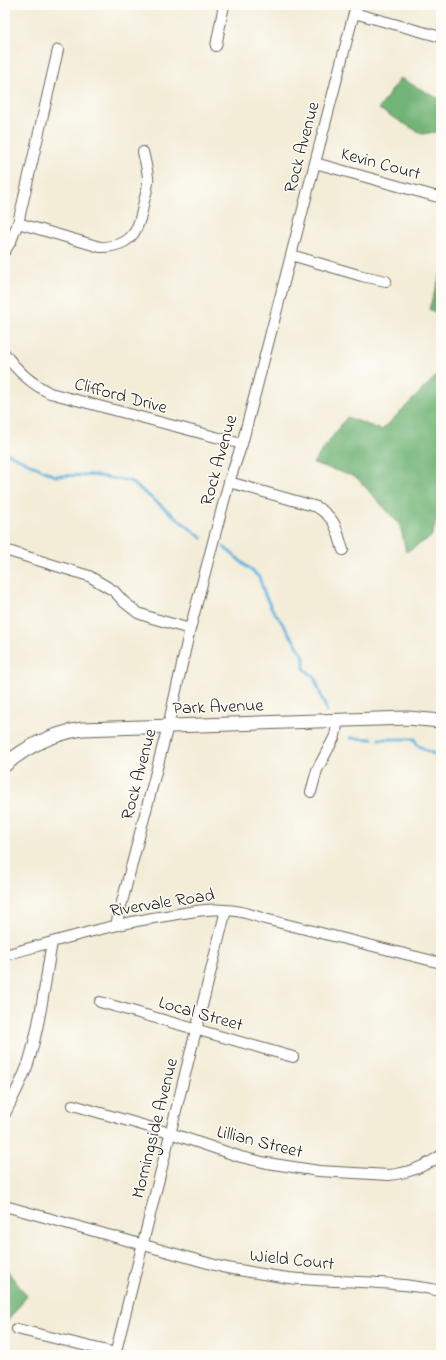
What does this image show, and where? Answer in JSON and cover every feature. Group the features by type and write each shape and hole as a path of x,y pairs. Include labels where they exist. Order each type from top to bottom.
{"street":[{"path":"216,46 224,5"},
{"path":"355,9 441,37"},
{"name":"Rock Avenue","path":"116,925 168,726 190,629 229,482 242,444 355,9"},
{"path":"5,251 11,242 18,224 58,50"},
{"path":"18,224 100,247 110,247 127,240 138,226 149,178 143,152"},
{"name":"Kevin Court","path":"315,163 438,197"},
{"path":"291,255 362,276 386,281"},
{"name":"Clifford Drive","path":"5,354 13,366 24,377 36,386 50,393 242,444"},
{"path":"229,482 317,507 327,513 334,521 343,550"},
{"path":"5,550 89,576 114,591 124,602 138,613 190,629"},
{"name":"Park Avenue","path":"5,765 16,755 31,745 48,737 64,732 82,729 408,718 441,720"},
{"path":"311,792 317,770 335,736 338,720"},
{"name":"Rivervale Road","path":"5,955 116,925 198,911 226,910 242,912 441,963"},
{"name":"Morningside Avenue","path":"118,1354 142,1245 226,910"},
{"path":"5,1114 28,1065 34,1042 52,942"},
{"name":"Local Street","path":"100,1002 293,1057"},
{"name":"Lillian Street","path":"73,1105 170,1133 241,1157 267,1163 319,1171 388,1175 417,1169 441,1155"},
{"name":"Wield Court","path":"5,1206 222,1267 256,1274 289,1278 402,1285 441,1291"},
{"path":"16,1329 118,1354"}],"green space":[{"path":"400,78 441,100 441,131 422,134 379,109"},
{"path":"441,273 441,315 429,309"},
{"path":"441,371 441,509 431,537 406,552 400,525 356,477 313,463 347,417 382,430"},
{"path":"5,1268 27,1296 6,1323 5,1322"}],"waterway":[{"path":"5,452 55,476 91,475 130,481 202,538"},
{"path":"224,547 259,577 271,607 304,657 304,668 314,676 327,712"},
{"path":"350,738 372,739"},
{"path":"379,739 415,739 417,745 441,758"}]}
